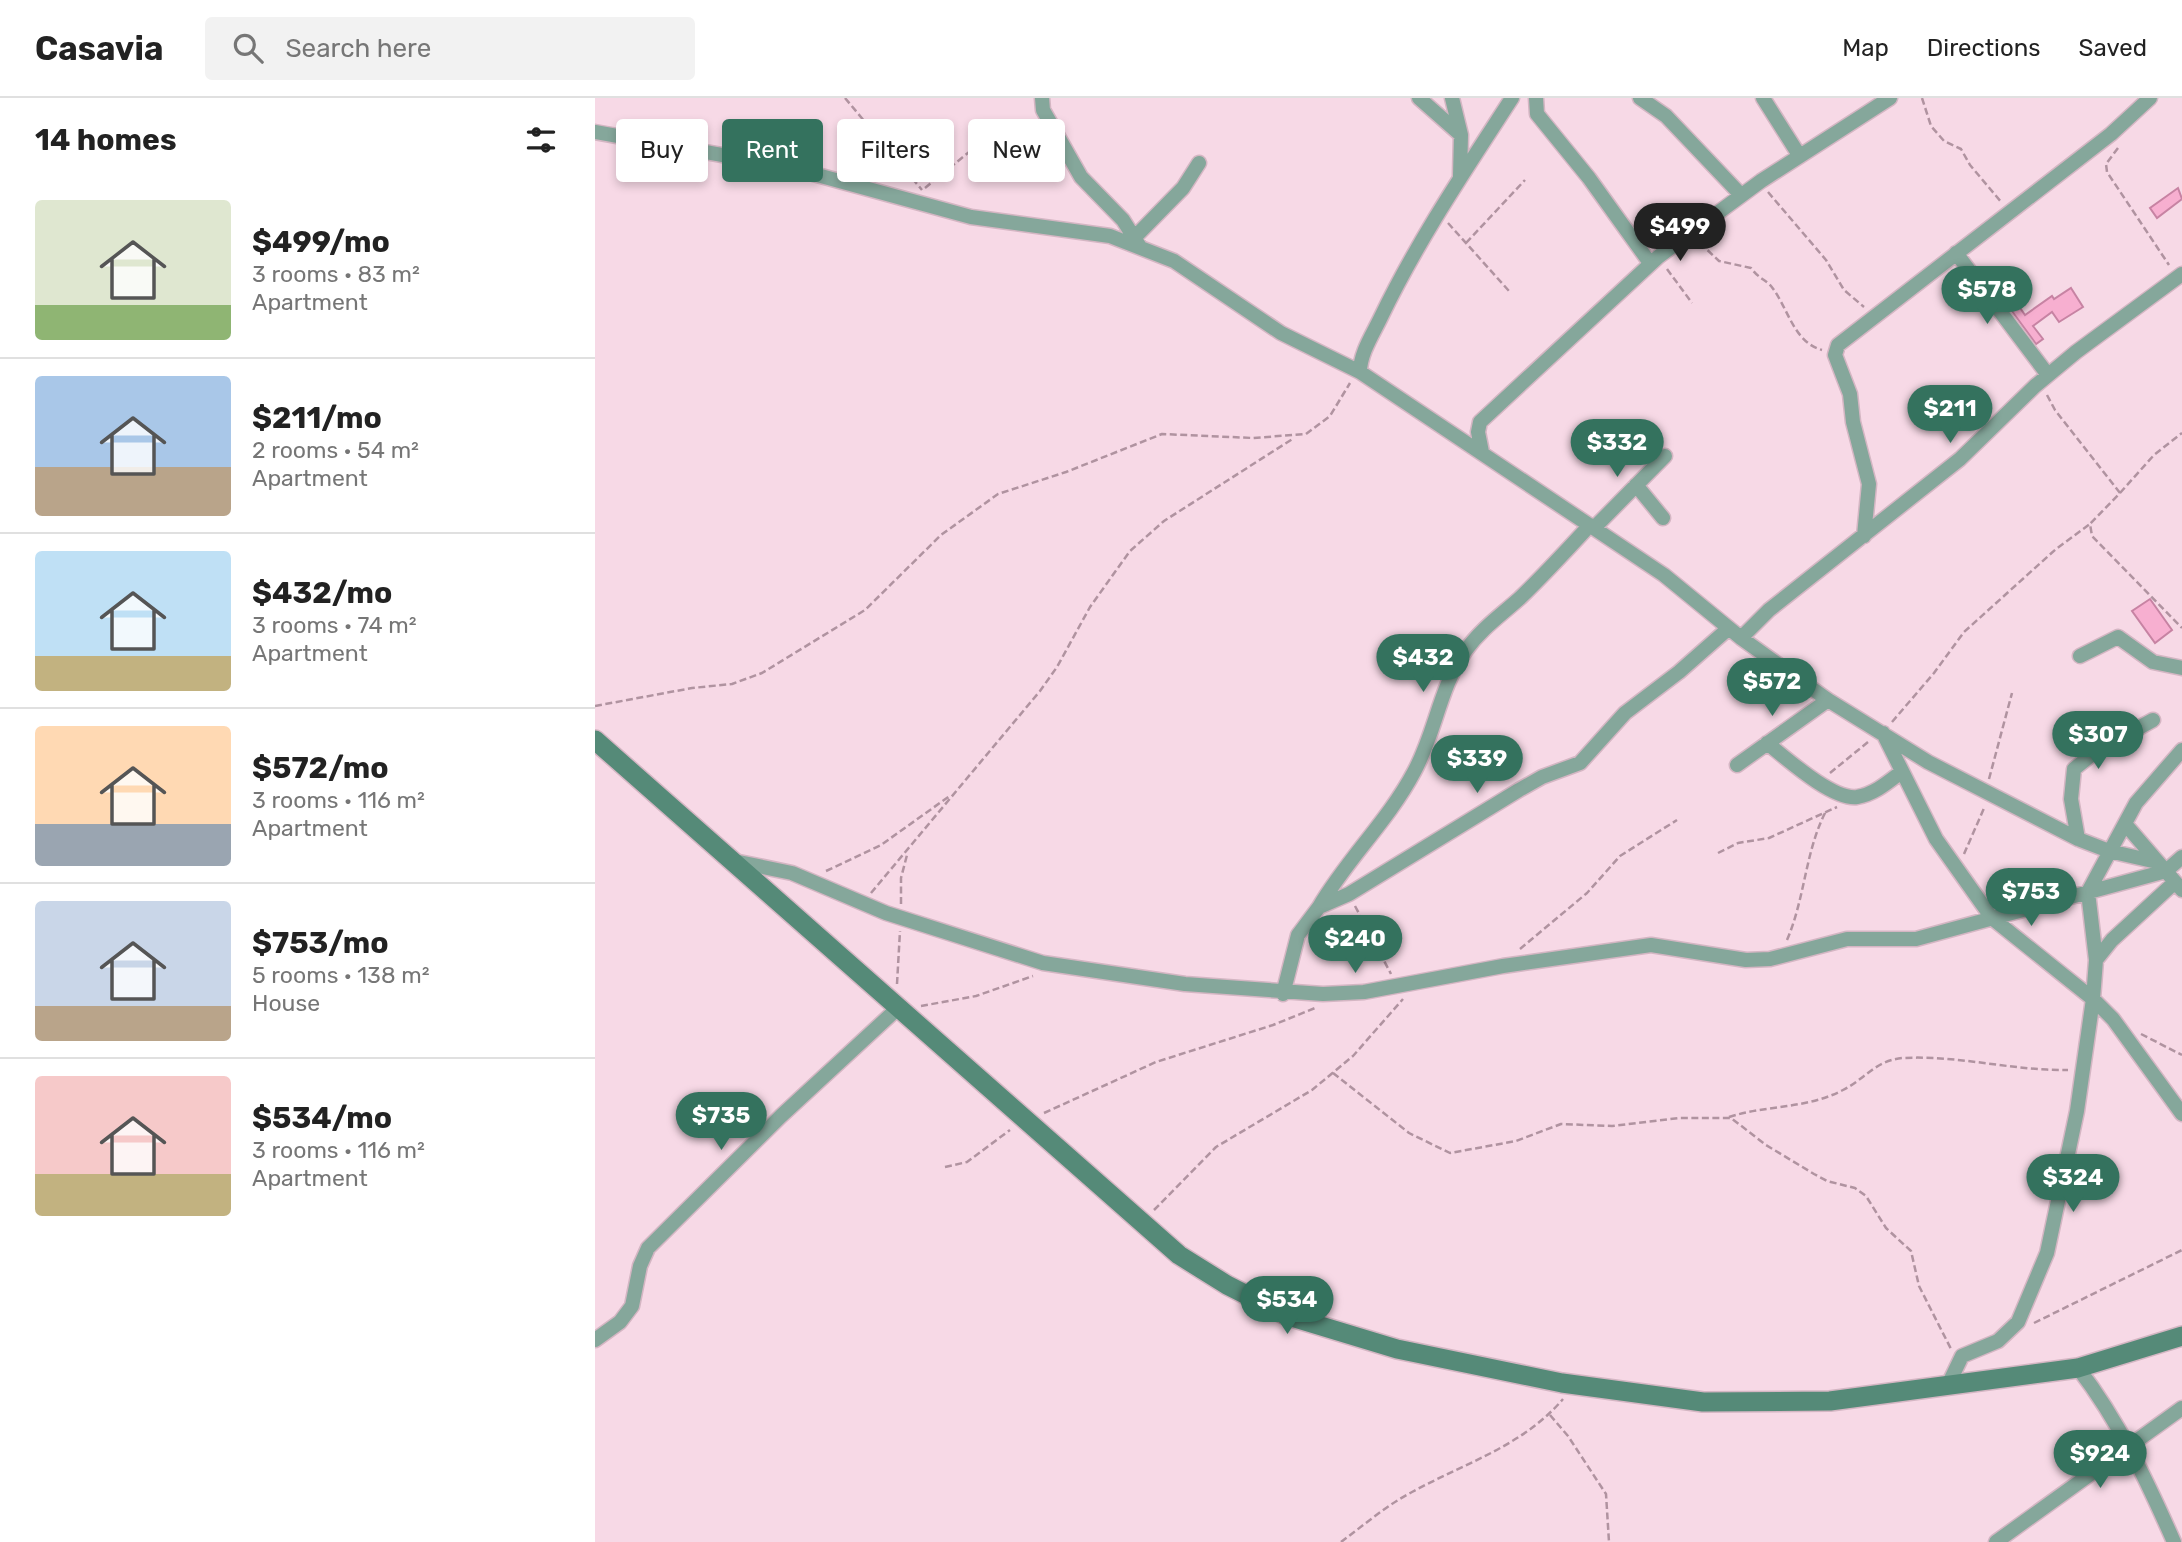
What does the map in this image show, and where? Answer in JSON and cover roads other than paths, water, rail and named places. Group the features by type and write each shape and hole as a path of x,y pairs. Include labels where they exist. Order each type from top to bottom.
{"street":[{"path":"1042,98 1043,110 1081,177 1123,220 1137,242"},
{"path":"1419,98 1461,135"},
{"path":"1452,98 1461,135 1460,178"},
{"path":"1358,371 1364,351 1395,287 1460,178 1512,98"},
{"path":"1536,98 1537,114 1654,260"},
{"path":"1640,98 1666,116 1741,195"},
{"path":"1763,98 1799,155"},
{"path":"1482,452 1478,432 1480,422 1654,260 1761,181 1890,98"},
{"path":"1864,536 1869,484 1853,422 1850,394 1835,355 1841,340 2111,134 2150,98"},
{"path":"595,132 788,167 971,217 1137,242 1174,261 1281,333 1358,371 1482,452 1664,575 1741,638 1828,700 1985,792 2078,839 2174,870"},
{"path":"1137,242 1183,187 1199,163"},
{"path":"1956,253 2046,377"},
{"path":"1741,638 1769,610 1960,459 2046,377 2117,320 2177,282"},
{"path":"1283,994 1298,935 1319,907 1336,877 1384,821 1416,770 1442,692 1465,652 1477,636 1541,578 1665,456"},
{"path":"1636,485 1663,518"},
{"path":"1319,907 1349,894 1542,777 1580,763 1625,713 1704,652 1729,628"},
{"path":"2080,656 2118,637 2153,662 2182,668"},
{"path":"1737,765 1828,700"},
{"path":"2078,839 2071,799 2074,769 2095,752 2153,720"},
{"path":"1883,733 1901,773 1956,869 1992,918 2093,999 2113,1019 2182,1114"},
{"path":"595,740 1179,1255 1227,1285 1288,1315 1397,1349 1575,1385 1660,1398 1736,1402 1830,1401 1949,1382 2078,1368 2182,1336"},
{"path":"1767,743 1820,782 1847,796 1858,796 1883,786 1901,773"},
{"path":"1949,1382 1958,1359 1998,1341 2008,1333 2027,1304 2047,1253 2068,1161 2093,999 2096,960 2088,892 2136,803 2182,750"},
{"path":"2126,825 2174,870"},
{"path":"727,859 802,876 901,918 1043,963 1185,985 1283,994 1333,994 1397,987 1503,966 1651,945 1746,960 1780,956 1847,939 1916,939 2174,870"},
{"path":"2096,960 2174,870"},
{"path":"595,1340 620,1322 632,1306 640,1266 648,1248 781,1116 902,1010"},
{"path":"2078,1368 2100,1397 2129,1445 2174,1542"},
{"path":"1996,1542 2182,1408"}]}
